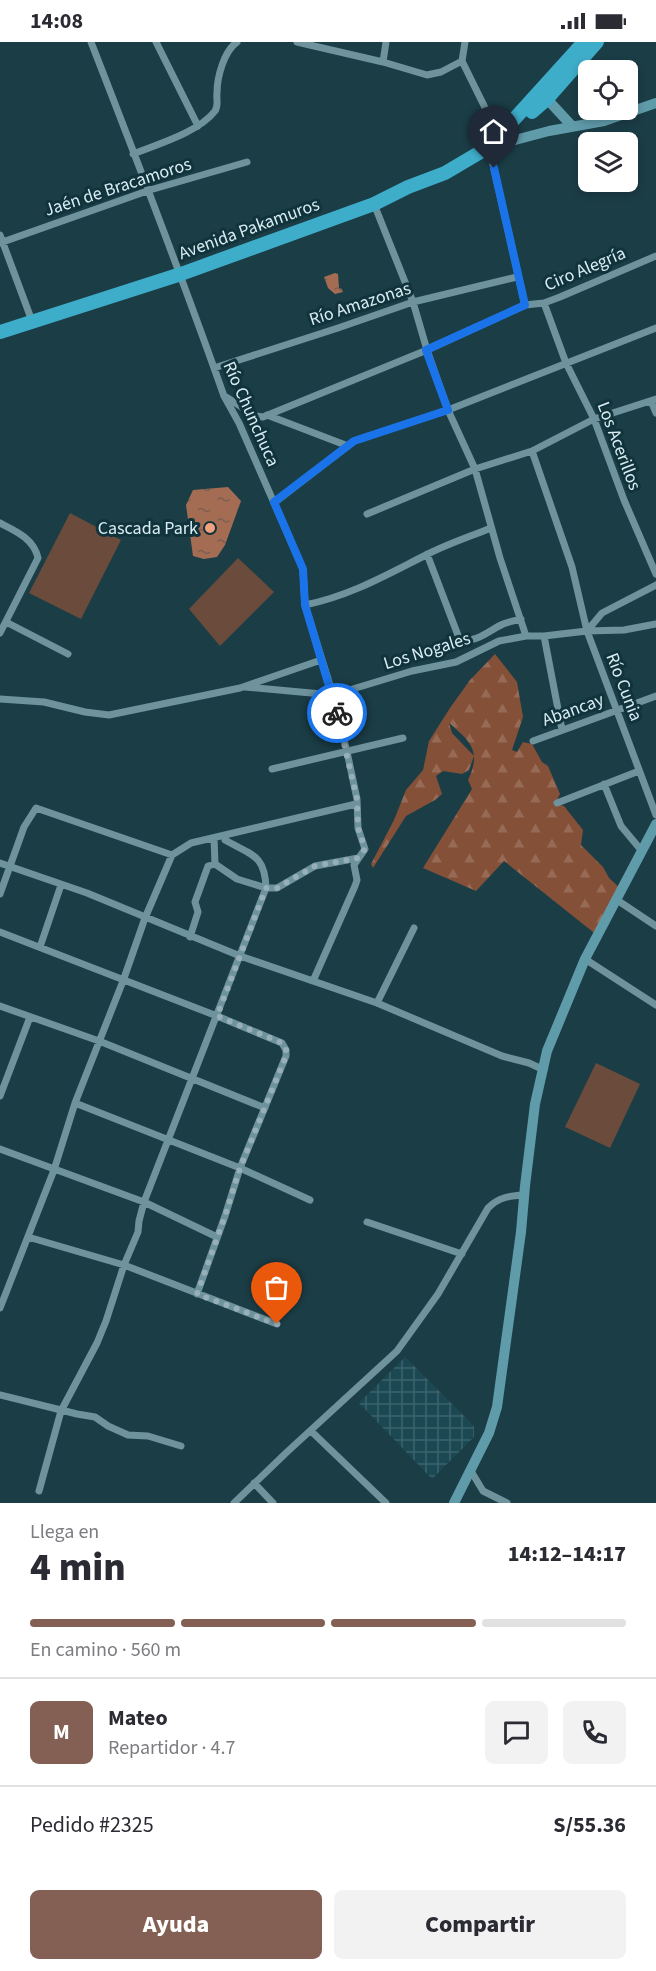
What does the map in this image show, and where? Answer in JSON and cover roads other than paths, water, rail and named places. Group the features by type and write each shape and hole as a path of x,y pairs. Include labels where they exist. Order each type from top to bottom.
{"highway":[{"name":"Avenida Pakamuros","path":"544,95 585,42"},
{"name":"Avenida Pakamuros","path":"0,332 181,274 374,204 445,172 489,147 597,42"}],"street":[{"name":"Río Chunchuca","path":"91,42 133,154 150,189 224,396 239,423 303,569 305,605 333,695 347,752 357,799 358,828 365,848 354,868 357,880 355,886 313,981"},
{"path":"156,42 198,126"},
{"path":"133,154 198,126 215,110 218,80 225,59 232,45 237,42"},
{"path":"297,42 314,44 427,75 441,72 462,61"},
{"path":"383,62 387,42"},
{"path":"465,42 462,61 499,136"},
{"path":"544,95 572,126"},
{"path":"525,305 489,147 572,126 604,121 656,103"},
{"name":"Jaén de Bracamoros","path":"1,240 150,189 247,162"},
{"path":"374,204 413,302 426,350 448,410 475,469 491,528 526,636"},
{"path":"1,240 32,321"},
{"name":"Ciro Alegría","path":"267,415 426,350 525,305 544,303 656,256"},
{"name":"Río Amazonas","path":"214,368 413,302 517,277"},
{"name":"Los Acerillos","path":"544,303 566,363 594,419 624,500 656,574"},
{"path":"274,502 354,441 448,410 656,328"},
{"path":"224,396 256,416 267,415 348,446"},
{"path":"367,514 475,469 532,452 594,419 653,400 656,413"},
{"name":"Río Cunia","path":"532,452 572,567 587,631 656,815"},
{"path":"0,523 27,539 36,548 38,558 0,633"},
{"path":"305,605 326,601 385,577 428,554 491,528"},
{"path":"428,554 459,638 469,640 503,624 521,619"},
{"path":"587,631 602,613 656,585"},
{"path":"6,622 68,654"},
{"name":"Los Nogales","path":"333,695 412,671 456,662 499,641 526,636 624,630 656,624"},
{"path":"544,636 562,730"},
{"path":"0,699 44,702 109,715 245,687 321,660"},
{"path":"245,687 333,695"},
{"name":"Abancay","path":"533,741 656,696"},
{"path":"272,769 404,738"},
{"path":"557,803 639,771"},
{"path":"604,784 621,826 641,850"},
{"path":"0,1308 54,1170 75,1103 145,918 172,855 191,843 356,804"},
{"path":"0,894 24,827 36,808 172,855"},
{"path":"454,1503 489,1433 497,1407 521,1232 535,1104 548,1051 585,959 656,824"},
{"path":"39,1491 61,1411 97,1342 138,1232 144,1202 266,888 266,872 261,862 253,854 225,840 226,835"},
{"path":"214,838 215,864"},
{"path":"215,864 237,879 266,888 277,888 315,866 358,858"},
{"path":"0,863 87,893 190,937 377,1004 502,1056 530,1063 544,1070"},
{"path":"190,937 198,912 195,902 208,866 215,864"},
{"path":"40,947 61,885"},
{"path":"617,900 656,926"},
{"path":"377,1004 414,928"},
{"path":"0,932 217,1016 282,1043 286,1050 286,1056 240,1168 197,1294"},
{"path":"585,959 656,1005"},
{"path":"0,1006 99,1041 265,1108"},
{"path":"0,1096 30,1017"},
{"path":"75,1103 240,1168 310,1200"},
{"path":"0,1149 144,1202 217,1237"},
{"path":"234,1503 398,1351 438,1294 488,1208 495,1201 504,1197 524,1195"},
{"path":"367,1222 462,1254"},
{"path":"28,1237 124,1265 277,1324"},
{"path":"0,1395 61,1411 95,1416 108,1426 128,1435 148,1436 181,1446"},
{"path":"311,1431 386,1503"},
{"path":"471,1471 483,1491 507,1503"},
{"path":"254,1483 273,1503"}],"water":[{"path":"338,274 339,288 343,292 335,294 328,288 324,277"},
{"name":"Cascada Park","path":"228,487 241,501 225,545 217,557 204,559 193,556 186,505 193,490"}],"place":[{"name":"Cascada Park","path":"210,528"}]}
